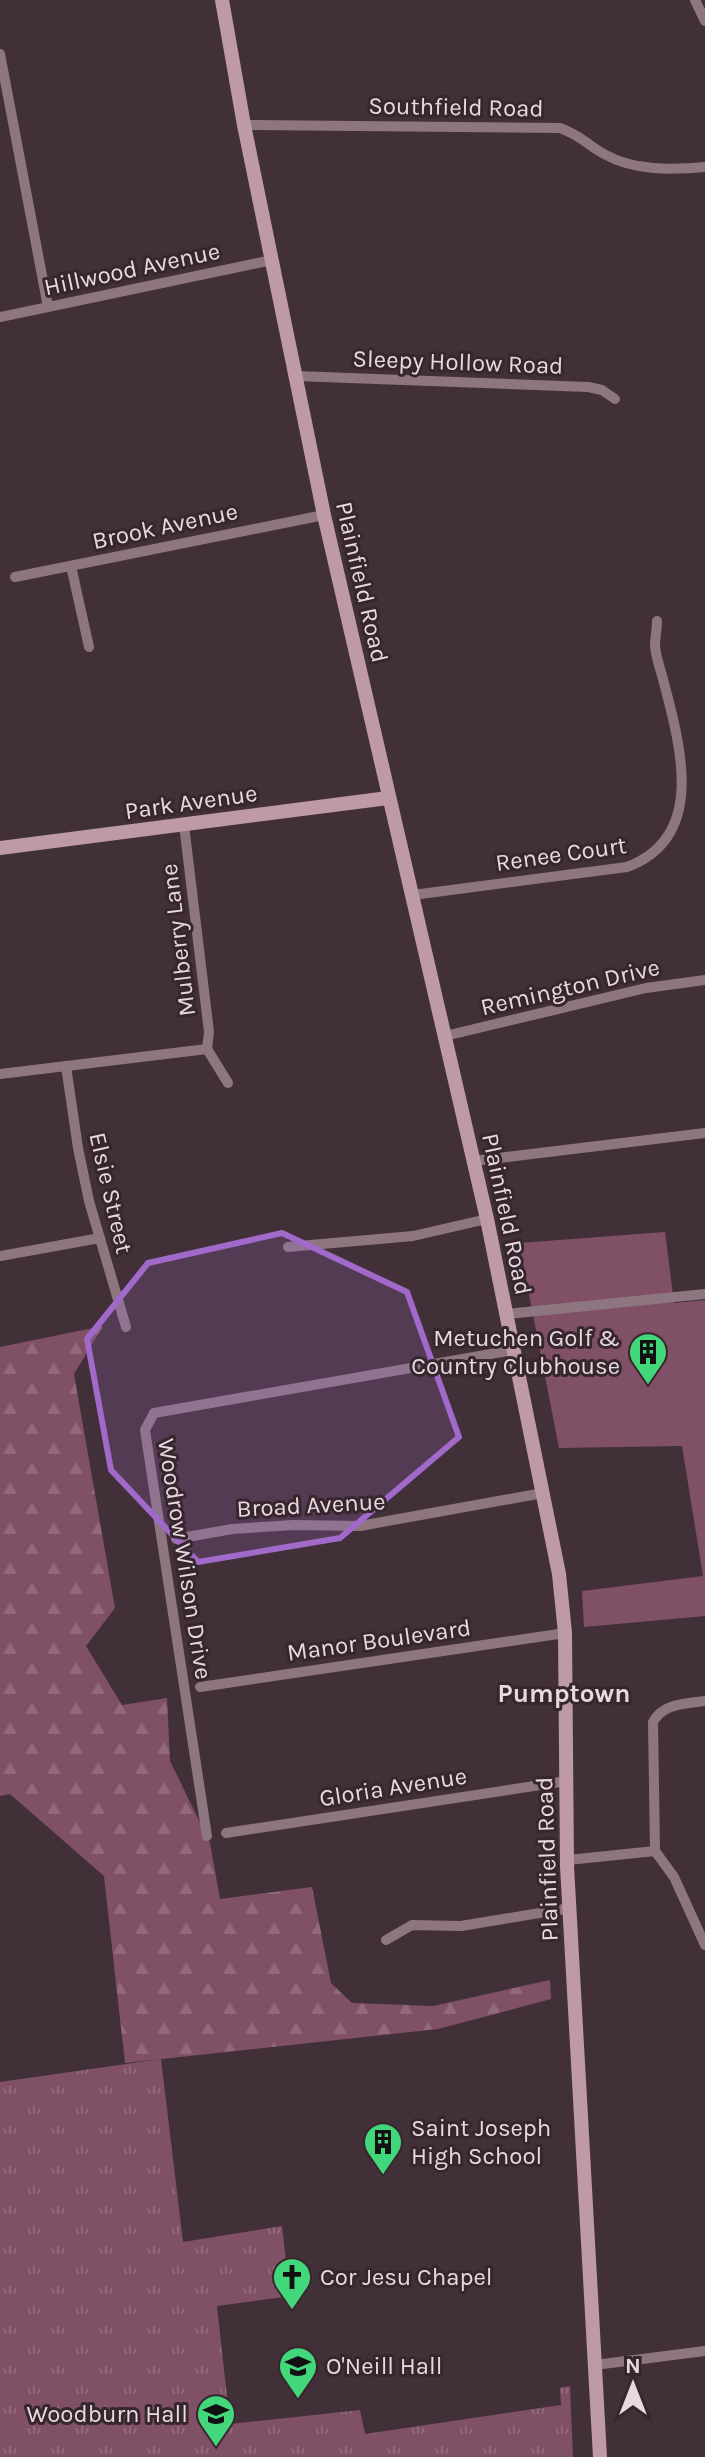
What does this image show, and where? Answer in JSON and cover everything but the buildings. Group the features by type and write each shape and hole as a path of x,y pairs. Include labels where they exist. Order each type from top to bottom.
{"street":[{"name":"Plainfield Road","path":"222,0 244,125 324,515 487,1219 559,1574 565,1633 570,1908 600,2457"},
{"path":"695,0 705,21"},
{"path":"0,54 48,307"},
{"name":"Southfield Road","path":"244,125 560,128 580,135 604,155 640,167 705,167"},
{"name":"Hillwood Avenue","path":"0,317 272,260"},
{"name":"Sleepy Hollow Road","path":"296,376 588,387 602,390 615,399"},
{"name":"Brook Avenue","path":"15,577 324,515"},
{"path":"71,566 89,647"},
{"name":"Renee Court","path":"413,895 627,867 668,847 679,832 690,788 655,648 657,621"},
{"name":"Park Avenue","path":"0,848 388,798"},
{"name":"Mulberry Lane","path":"184,825 209,1032 207,1049 228,1083"},
{"name":"Remington Drive","path":"445,1036 646,988 705,980"},
{"name":"Mulberry Lane","path":"0,1074 207,1049"},
{"name":"Elsie Street","path":"66,1066 78,1148 126,1327"},
{"path":"474,1161 705,1133"},
{"path":"288,1247 414,1236 487,1219"},
{"path":"0,1256 100,1238"},
{"path":"507,1314 705,1294"},
{"name":"Woodrow Wilson Drive","path":"207,1836 145,1430 154,1413 514,1350"},
{"name":"Broad Avenue","path":"176,1539 232,1529 293,1525 360,1526 543,1493"},
{"name":"Manor Boulevard","path":"200,1687 565,1633"},
{"path":"705,1701 667,1708 653,1722 655,1851 674,1877 705,1945"},
{"name":"Gloria Avenue","path":"226,1833 567,1781"},
{"path":"568,1860 655,1851"},
{"path":"386,1940 412,1925 461,1926 570,1908"},
{"path":"595,2365 705,2351"}],"highlighted area":[{"path":"282,1233 407,1292 459,1437 340,1538 198,1562 111,1470 87,1339 148,1263"}],"green space":[{"path":"665,1232 674,1303 705,1300 705,1616 584,1627 582,1591 703,1576 682,1446 559,1448 519,1243"},
{"path":"103,1326 74,1374 115,1608 86,1646 122,1705 167,1698 170,1761 210,1843 220,1899 312,1887 331,1983 352,2003 433,2006 550,1980 551,1999 438,2029 125,2063 104,1876 10,1794 0,1796 0,1347"},
{"path":"161,2059 183,2242 282,2226 290,2296 217,2306 230,2424 360,2410 365,2434 561,2405 560,2388 570,2386 573,2457 0,2457 0,2082"}],"place":[{"name":"Metuchen Golf & Country Clubhouse","path":"648,1386"},
{"name":"Saint Joseph High School","path":"383,2176"},
{"name":"Cor Jesu Chapel","path":"292,2311"},
{"name":"O'Neill Hall","path":"298,2400"},
{"name":"Woodburn Hall","path":"216,2448"}],"district":[{"name":"Pumptown","path":"564,1693"}]}
